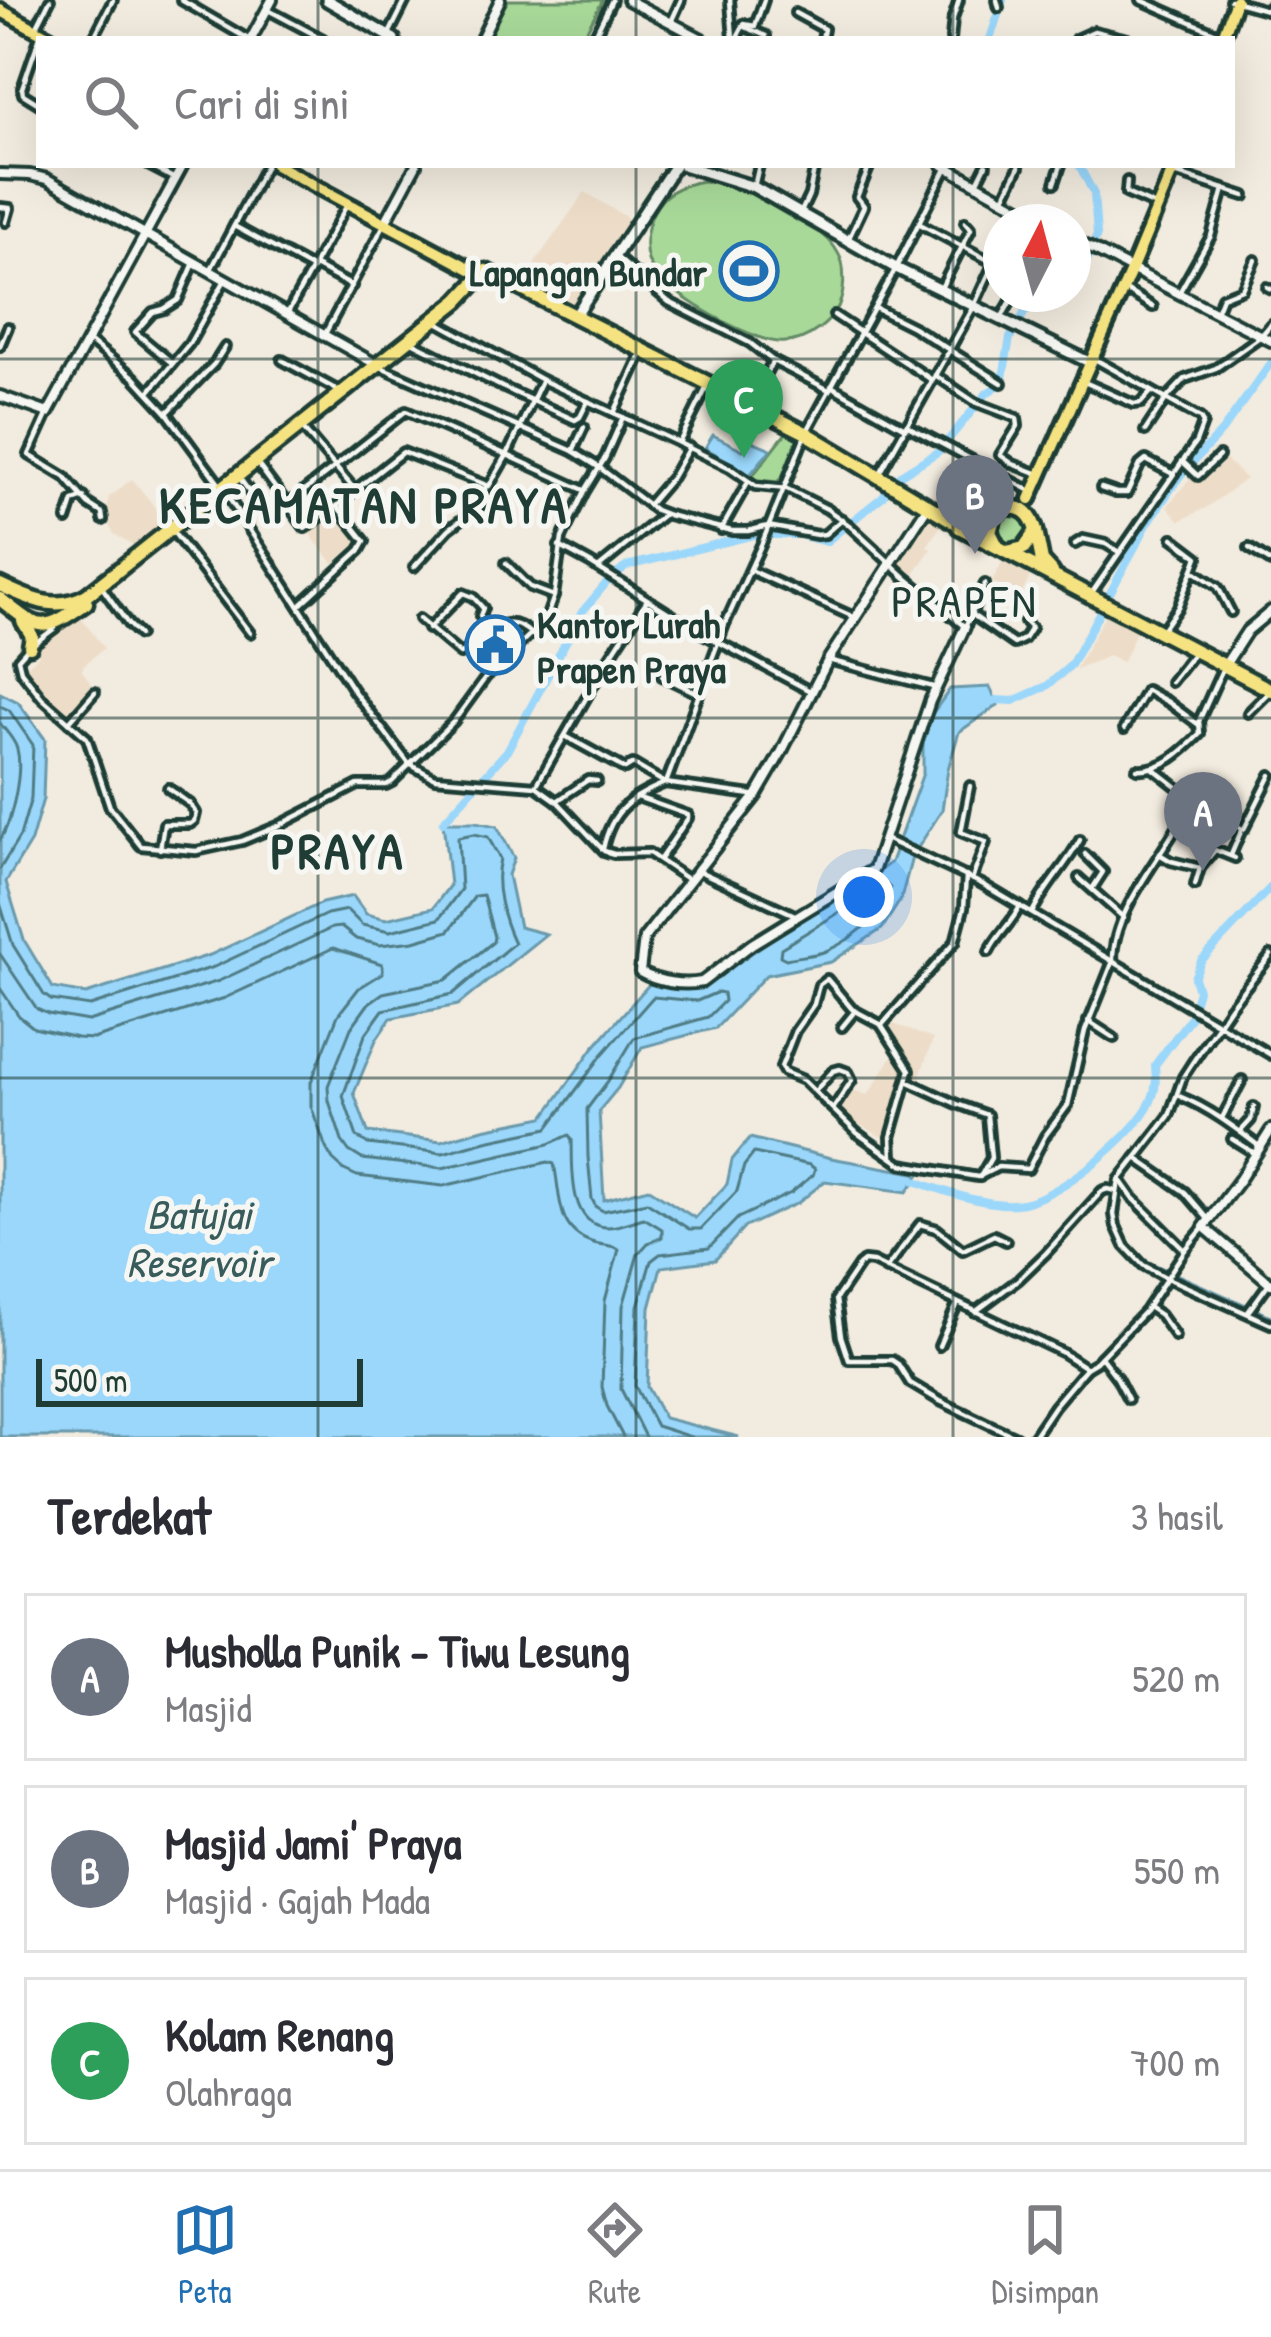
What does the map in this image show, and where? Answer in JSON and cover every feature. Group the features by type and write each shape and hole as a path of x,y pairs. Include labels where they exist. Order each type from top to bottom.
{"highway":[{"path":"488,275 805,436"},
{"path":"4,595 70,608 104,590 342,392 439,323 488,275"},
{"path":"488,275 640,357 749,405 960,525 969,526 1012,507 1023,510 1034,525 1045,567 1097,596"},
{"path":"20,617 47,626 260,466 488,275"},
{"path":"888,482 926,509 1271,689"},
{"path":"995,515 990,532 1003,549"},
{"path":"1003,549 1024,548 1034,525"},
{"path":"4,595 31,633 30,646"},
{"path":"1115,605 1226,664"}],"main road":[{"path":"327,0 386,36"},
{"path":"1222,36 1234,1"},
{"path":"0,12 42,36"},
{"path":"283,168 488,275"},
{"path":"293,168 387,221"},
{"path":"575,316 677,168"},
{"path":"689,168 754,187 974,308 1092,360"},
{"path":"1034,525 1031,496 1173,169"},
{"path":"1012,507 1031,496"}],"street":[{"path":"42,36 50,0"},
{"path":"95,36 113,0"},
{"path":"181,0 245,36"},
{"path":"390,36 406,0"},
{"path":"482,36 500,0"},
{"path":"594,36 612,0"},
{"path":"628,0 697,36"},
{"path":"671,22 682,0"},
{"path":"730,0 734,36"},
{"path":"743,26 755,26 764,0"},
{"path":"951,36 959,0"},
{"path":"1141,0 1220,36"},
{"path":"1234,1 1266,10 1271,5"},
{"path":"252,36 269,5 318,36"},
{"path":"795,13 824,28 823,36"},
{"path":"736,36 743,26"},
{"path":"743,26 766,36"},
{"path":"1083,36 1094,31 1113,36"},
{"path":"36,52 22,88 36,102"},
{"path":"154,168 175,179"},
{"path":"103,520 103,514 64,476 29,455 47,413 181,168"},
{"path":"210,271 264,168"},
{"path":"325,334 414,168"},
{"path":"754,187 758,168"},
{"path":"801,212 814,168"},
{"path":"848,240 864,206 857,197 869,168"},
{"path":"666,783 697,694 805,436 945,168"},
{"path":"950,168 1015,204"},
{"path":"976,183 984,168"},
{"path":"1004,198 1019,168"},
{"path":"1055,183 1060,168"},
{"path":"1173,169 1245,196"},
{"path":"0,174 47,179 378,366 573,451 665,514 721,530 768,528 820,535 845,522"},
{"path":"1127,181 1126,193 1158,207"},
{"path":"1179,293 1211,236 1224,189"},
{"path":"287,314 348,203"},
{"path":"0,207 10,208 6,221"},
{"path":"940,290 971,229 964,222"},
{"path":"918,223 983,256"},
{"path":"234,226 352,286"},
{"path":"1091,251 1271,341"},
{"path":"615,256 669,302 750,343 773,361 957,452 1031,496"},
{"path":"1216,312 1222,297 1242,289 1255,260"},
{"path":"172,363 135,332 154,311 177,301 195,262"},
{"path":"149,392 189,344 225,280"},
{"path":"888,482 906,426 983,288"},
{"path":"1124,289 1153,307"},
{"path":"874,308 1002,383"},
{"path":"1000,320 1005,312"},
{"path":"834,315 983,406 1018,418 1000,456 1040,474"},
{"path":"439,323 542,380 679,442 748,481 804,496 845,522 965,627"},
{"path":"1144,431 1185,379 1216,368 1271,324"},
{"path":"0,343 8,327"},
{"path":"88,340 167,413 224,491 353,690 409,764 430,776 536,786 557,801 603,850 647,852 690,881"},
{"path":"414,343 577,420 588,401"},
{"path":"167,413 225,347"},
{"path":"614,413 640,357"},
{"path":"282,360 342,392"},
{"path":"1092,360 1203,423 1184,464 1119,552 1097,596"},
{"path":"749,405 773,361"},
{"path":"260,466 305,528 403,452 491,484 542,380"},
{"path":"1082,381 1134,404 1152,392"},
{"path":"679,442 707,387"},
{"path":"0,396 47,413"},
{"path":"241,481 269,518 406,411 585,491"},
{"path":"70,608 18,658 18,666 41,698 92,745 116,816 141,846 196,850 242,841 358,785 390,783 454,721 491,671 532,635 546,619 554,596 559,546 623,417"},
{"path":"573,451 584,427"},
{"path":"304,430 355,490"},
{"path":"648,505 672,477 688,447"},
{"path":"1184,464 1200,475 1220,456"},
{"path":"1101,488 1127,493 1146,460 1173,474"},
{"path":"721,530 748,481"},
{"path":"413,567 449,529 482,504 486,485"},
{"path":"67,520 74,501 83,497"},
{"path":"960,525 974,500"},
{"path":"299,605 364,543 337,506"},
{"path":"926,509 828,660 756,796 643,939 639,972 682,983 702,982 752,944 872,872 889,841 935,687 985,584"},
{"path":"598,568 665,514"},
{"path":"174,532 250,633"},
{"path":"1162,630 1178,608 1198,555 1173,538"},
{"path":"1075,544 1082,539 1119,552"},
{"path":"559,546 718,642 812,692"},
{"path":"1250,548 1271,562"},
{"path":"506,563 531,588 554,596"},
{"path":"749,570 856,618"},
{"path":"1194,571 1218,587 1231,612"},
{"path":"104,590 139,635"},
{"path":"428,629 463,593 483,608 480,616 490,631"},
{"path":"536,786 647,600"},
{"path":"1137,769 1154,769 1198,736 1226,664 1246,632 1271,611"},
{"path":"971,614 1014,644 1030,628 1025,622"},
{"path":"419,620 460,654 490,631 517,622 532,635"},
{"path":"478,642 491,671"},
{"path":"1171,682 1196,650"},
{"path":"828,660 935,687"},
{"path":"662,676 697,694"},
{"path":"1249,713 1271,689"},
{"path":"1124,729 1146,690 1199,725"},
{"path":"69,722 95,692"},
{"path":"565,736 625,769 633,764 666,783 756,796"},
{"path":"1154,769 1243,832"},
{"path":"1195,885 1200,868 1215,850 1233,856 1271,776"},
{"path":"557,801 587,780 597,781"},
{"path":"603,850 618,812 648,789 666,783"},
{"path":"881,1025 957,939 963,891 986,841 961,832 970,786"},
{"path":"160,849 164,824 192,824 196,812 169,788"},
{"path":"892,1157 891,1141 909,1066 881,1025 855,1011 826,979 819,986 781,1069 815,1091 858,1135 899,1163 980,1177 998,1167 1029,1168 1068,1105 1077,1057 1124,918 1184,815 1186,794"},
{"path":"637,797 688,815 660,860"},
{"path":"1032,913 1080,840"},
{"path":"889,841 1032,913 1271,1055"},
{"path":"1085,854 1103,872 1092,889"},
{"path":"1161,855 1200,868"},
{"path":"698,870 797,916"},
{"path":"1079,878 1124,918"},
{"path":"989,952 1019,906"},
{"path":"1271,956 1186,1071 1169,1116 1121,1181 1115,1222 1125,1246 1143,1265 1271,1324"},
{"path":"842,1027 855,1011"},
{"path":"1088,1021 1114,1038"},
{"path":"815,1091 833,1071 848,1072 852,1080 833,1109"},
{"path":"1222,1118 1242,1080"},
{"path":"907,1081 987,1114 991,1158 980,1177"},
{"path":"1179,1096 1222,1118 1258,1150"},
{"path":"1240,1132 1255,1107"},
{"path":"1033,1437 1086,1368 1148,1307 1271,1130"},
{"path":"1232,1139 1258,1150"},
{"path":"1137,1159 1184,1192 1206,1223 1270,1283 1247,1313"},
{"path":"1121,1181 1185,1250"},
{"path":"975,1312 1018,1280 1102,1191 1116,1191"},
{"path":"886,1269 920,1224 937,1229 963,1250 994,1235 1006,1241"},
{"path":"1016,1437 910,1383 892,1360 854,1362 848,1358 837,1296 862,1262 873,1262 1086,1368"},
{"path":"938,1346 957,1304"},
{"path":"1148,1307 1175,1336"},
{"path":"1100,1357 1128,1399"}],"shaded area":[{"path":"585,192 629,219 573,303 555,293 562,279 534,264"},
{"path":"1219,453 1246,479 1180,521 1167,507 1195,472"},
{"path":"132,479 170,525 142,550 114,534 104,517 109,497"},
{"path":"338,508 363,539 333,563 308,532"},
{"path":"929,511 945,520 914,574 893,560"},
{"path":"1006,555 1033,569 1021,596 992,582"},
{"path":"1110,606 1140,622 1123,662 1108,656 1075,670"},
{"path":"77,613 104,648 83,666 95,688 69,716 42,694 24,669 39,655 38,644"},
{"path":"886,1021 933,1039 918,1082 906,1080 894,1135 884,1138 838,1113 852,1090 868,1095 896,1050"}],"green space":[{"path":"508,0 603,0 584,36 489,36"},
{"name":"Lapangan Bundar","path":"703,181 740,189 783,207 834,247 843,265 843,290 836,311 820,328 789,342 763,339 705,311 655,272 646,249 652,215 673,191"},
{"path":"786,433 797,439 782,477 777,482 750,479"},
{"path":"1013,510 1025,515 1030,527 1025,539 1013,544 1001,539 996,527 1001,515"}],"water":[{"path":"713,435 743,450 750,440 771,449 749,476 705,448"},
{"name":"Batujai Reservoir","path":"990,687 998,705 959,732 942,810 912,857 901,899 882,929 831,962 766,975 716,1028 642,1047 599,1111 604,1200 648,1188 695,1218 727,1184 732,1160 750,1138 920,1174 907,1192 825,1181 798,1203 745,1227 715,1260 661,1267 650,1308 647,1387 664,1418 739,1437 0,1437 0,693 18,702 45,739 43,799 31,841 6,882 24,940 53,988 86,994 210,955 322,903 353,896 366,914 386,919 433,908 450,885 443,822 497,826 514,858 508,875 519,927 546,934 458,1005 391,1018 376,1040 354,1093 368,1132 441,1141 544,1117 593,1048 652,981 673,989 697,989 891,862 923,773 923,735 932,714 950,689"}],"waterway":[{"path":"991,36 1003,0"},
{"path":"1081,168 1094,194 1097,235 1091,251"},
{"path":"443,822 507,751 582,612 608,581 627,566 754,535 799,535 826,542 882,497 899,476 939,451 987,393 1002,383 1010,338 1025,312"},
{"path":"996,700 1013,701 1047,686 1071,665 1148,523 1271,363"},
{"path":"915,1181 983,1201 1023,1203 1057,1189 1095,1162 1130,1130 1151,1101 1155,1065 1190,1018 1198,990 1194,978 1201,961 1271,887"},
{"path":"1168,1120 1179,1097"},
{"path":"1117,1208 1124,1236 1142,1259 1271,1316"}],"place":[{"name":"Lapangan Bundar","path":"749,271"},
{"name":"Kolam Renang","path":"744,458"},
{"name":"Masjid Jami' Praya","path":"975,554"},
{"name":"Kantor Lurah Prapen Praya","path":"495,645"},
{"name":"Musholla Punik - Tiwu Lesung","path":"1203,871"}],"district":[{"name":"KECAMATAN PRAYA","path":"364,504"},
{"name":"PRAPEN","path":"965,600"},
{"name":"PRAYA","path":"338,850"}]}
